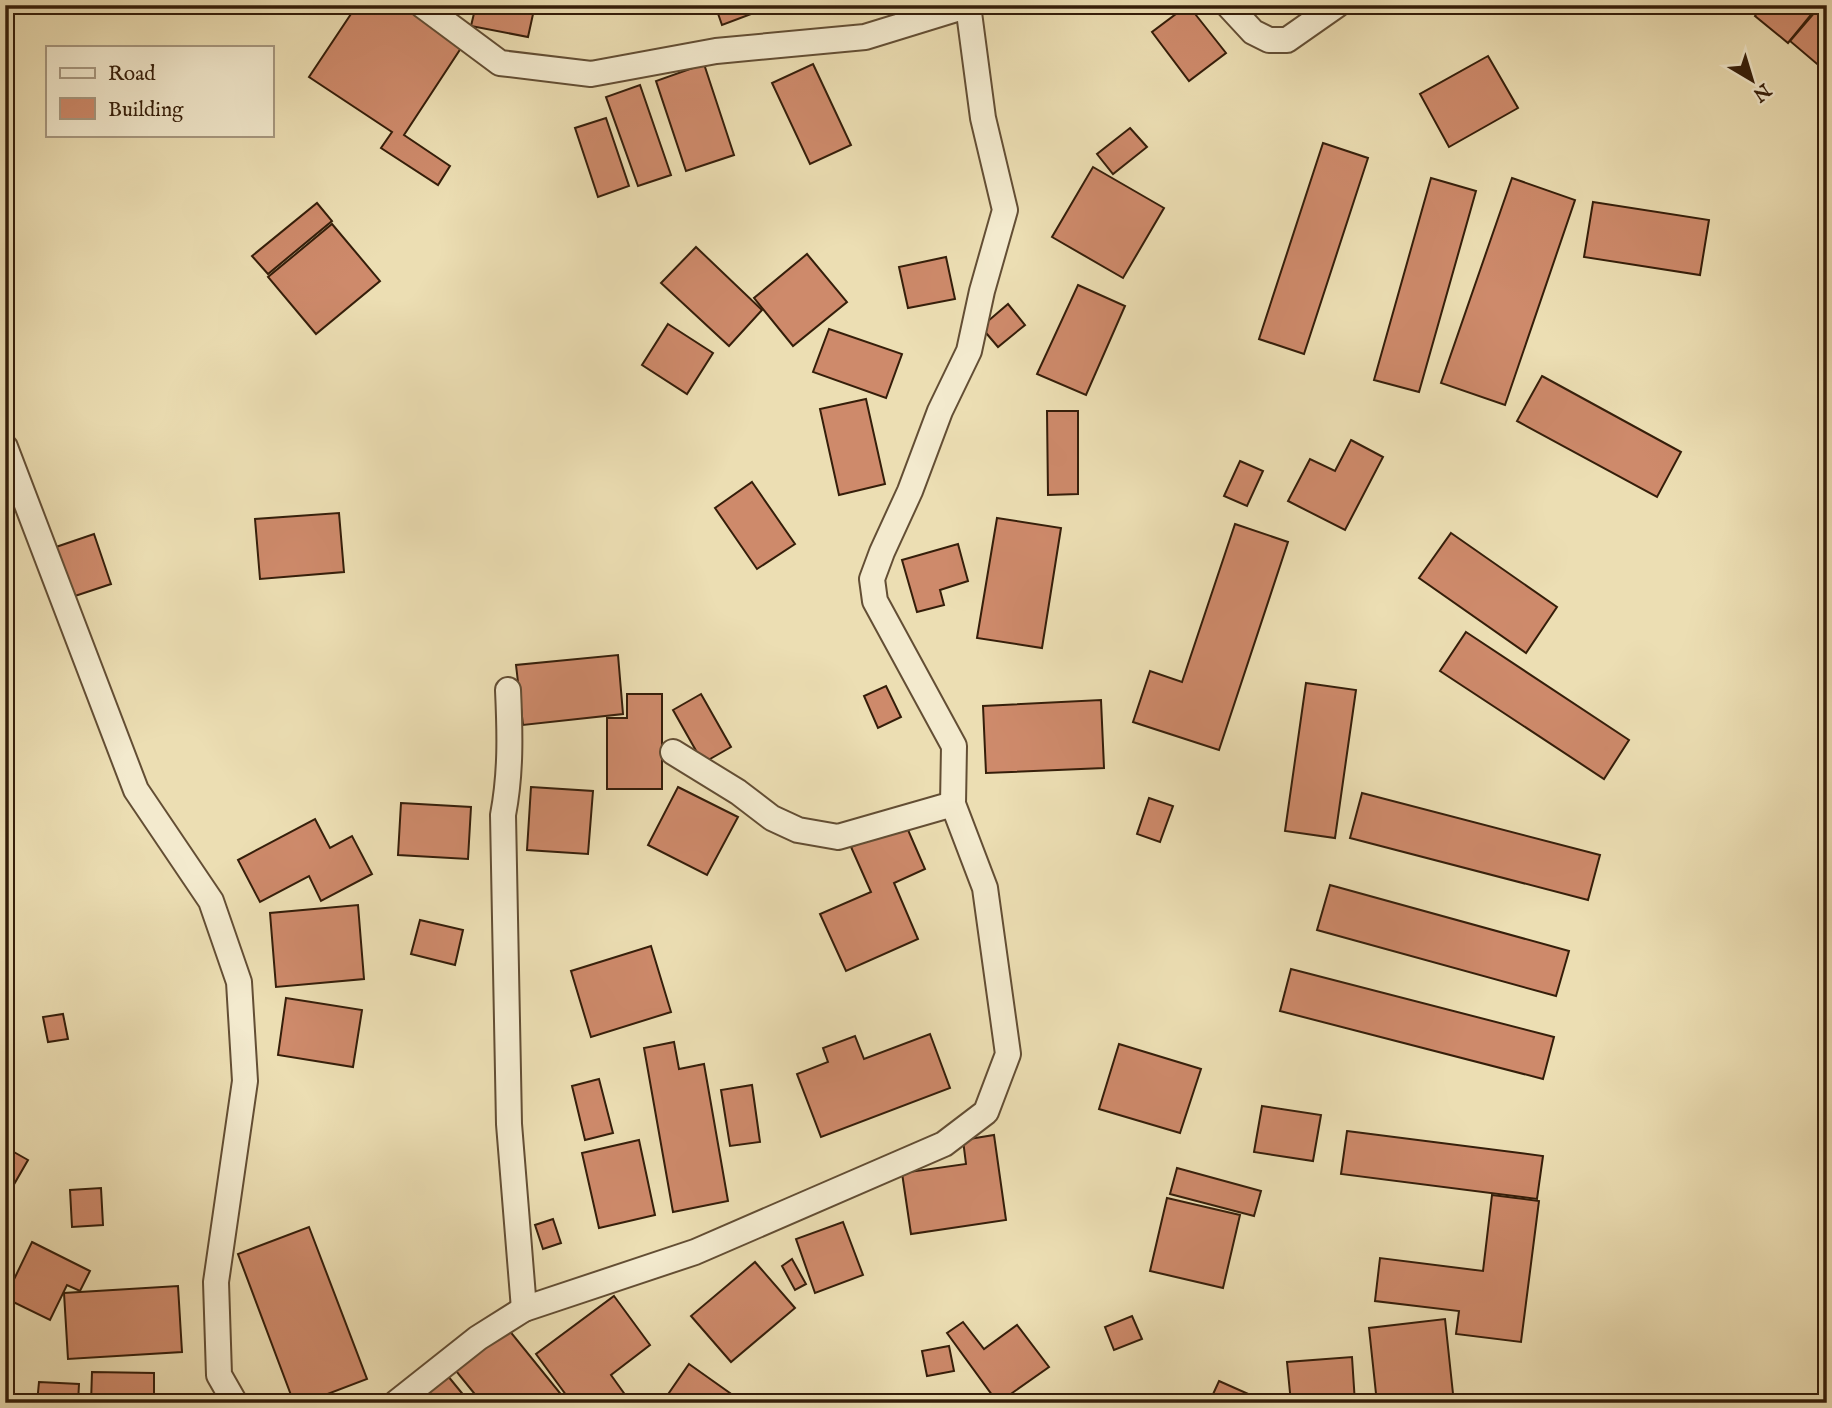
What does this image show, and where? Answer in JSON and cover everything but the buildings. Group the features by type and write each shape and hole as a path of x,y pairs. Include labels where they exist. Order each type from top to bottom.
{"street":[{"path":"396,1403 478,1338 524,1309 695,1252 944,1144 986,1112 1008,1054 985,888 953,804 954,746 875,601 872,579 910,491 940,411 970,351 982,291 1005,210 983,118 969,5 865,37 716,51 591,74 500,63 422,5"},
{"path":"1228,5 1253,32 1269,40 1287,40 1337,5"},
{"path":"5,447 135,790 211,901 239,982 245,1081 216,1282 219,1375 235,1403"},
{"path":"508,690 511,756 503,815 508,1111 524,1309"},
{"path":"673,752 738,792 772,818 798,830 838,837 953,804"}]}
